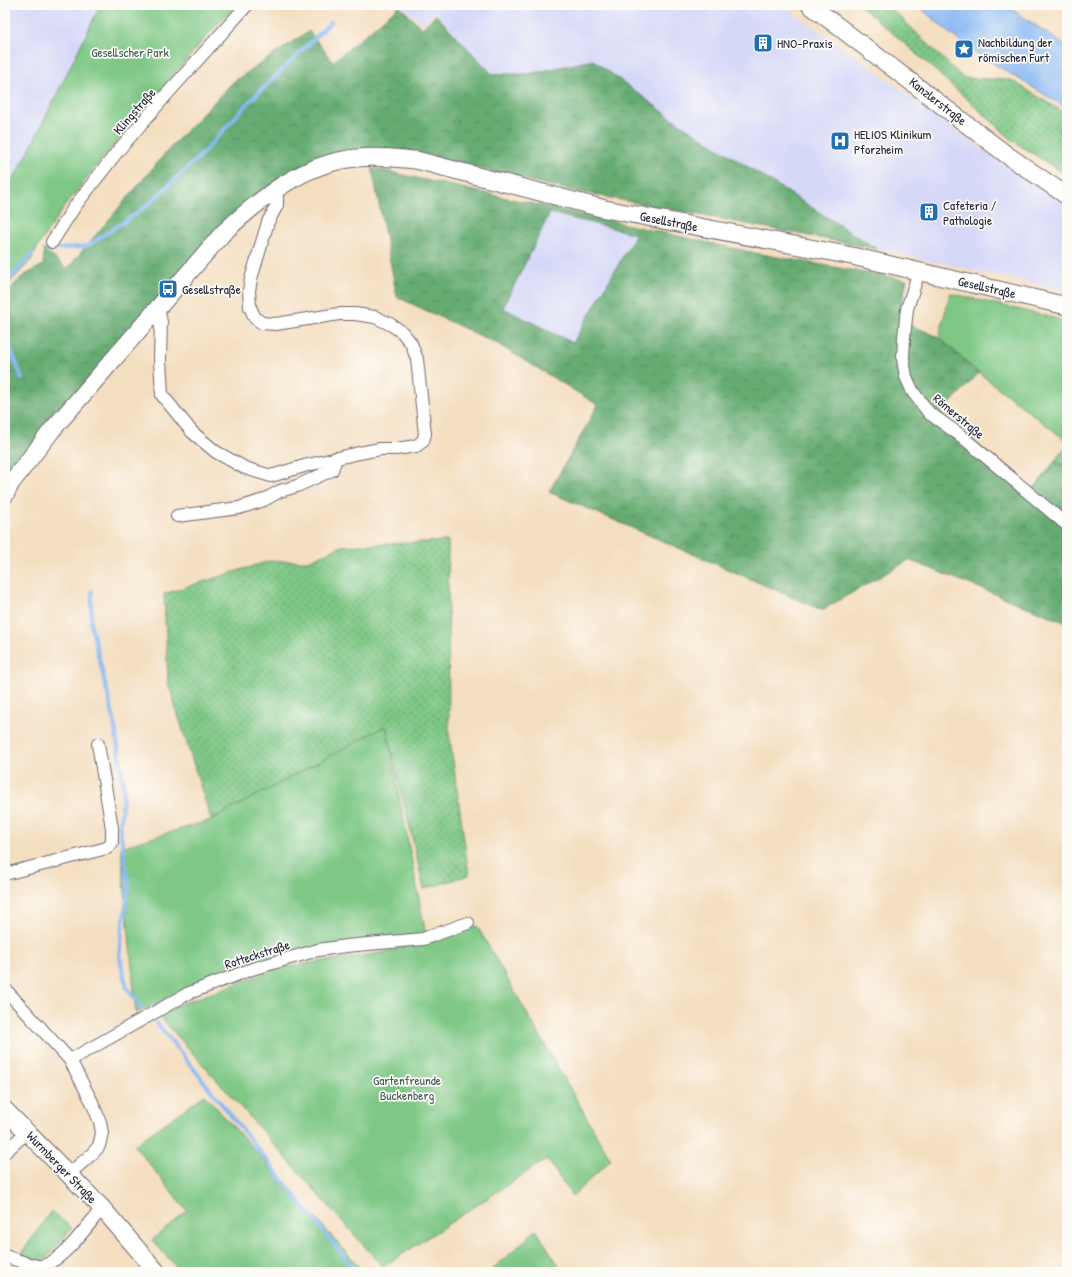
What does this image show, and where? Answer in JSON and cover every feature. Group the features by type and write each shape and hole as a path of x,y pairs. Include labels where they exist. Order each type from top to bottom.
{"street":[{"name":"Klingstraße","path":"52,242 75,206 117,152 176,83 247,5"},
{"name":"Kanzlerstraße","path":"810,5 1007,155 1067,196"},
{"name":"Gesellstraße","path":"5,495 11,484 52,430 223,233 276,188 322,165 342,160 391,158 416,160 605,209 852,256 1067,306"},
{"path":"158,307 161,322 160,360 162,395 192,432 216,452 245,468 271,476 336,458 380,450 416,446 424,441 425,434 417,359 411,343 402,332 390,324 375,318 355,314 339,314 276,324 262,323 255,318 250,307 248,291 268,222 276,205 276,188"},
{"name":"Römerstraße","path":"919,271 907,309 904,337 906,377 913,392 929,413 960,435 1067,525"},
{"path":"177,516 239,508 264,500 280,491 297,486 332,470 336,458"},
{"path":"5,874 107,848 112,844 112,828 98,744"},
{"name":"Rotteckstraße","path":"70,1060 190,993 252,969 318,950 423,939 468,923"},
{"path":"5,989 70,1060 92,1102 100,1122 102,1133 99,1146 68,1174"},
{"name":"Wurmberger Straße","path":"6,1113 27,1132 102,1208 157,1272"},
{"path":"5,1152 27,1132"},
{"name":"Wurmberger Straße","path":"5,1256 39,1266 47,1265 54,1261 71,1246 102,1208"}],"shaded area":[{"path":"5,5 95,5 100,8 28,153 5,193"},
{"name":"HELIOS Klinikum Pforzheim","path":"400,5 782,5 877,72 1002,164 1067,205 1067,291 877,249 673,119 593,60 528,74 492,74 435,12 422,24"},
{"path":"550,212 637,233 573,344 503,308"}],"green space":[{"name":"Gesellscher Park","path":"95,5 236,5 199,45 112,147 67,203 38,246 31,260 5,288 5,193 28,153 99,8"},
{"path":"860,5 888,5 963,78 1011,80 1067,114 1067,175 1016,143"},
{"path":"399,6 422,28 436,15 492,74 528,74 593,60 673,119 877,249 564,189 415,152 344,151 254,196 5,487 5,294 23,276 43,265 44,249 67,269 169,149 233,82 309,31 333,62"},
{"path":"372,168 755,253 907,280 898,320 939,337 979,373 941,413 1032,491 1055,461 1067,466 1067,623 909,560 822,610 549,492 598,405 496,343 397,297","holes":["550,213 636,234 573,343 503,308"]},
{"path":"950,293 1067,321 1067,441 979,373 939,337"},
{"path":"1067,445 1067,466 1055,461"},
{"path":"448,541 449,733 469,875 424,889 386,726 211,820 168,683 164,594 269,561 308,561 342,546"},
{"path":"386,726 426,935 293,951 209,979 136,1013 121,847 211,820"},
{"name":"Gartenfreunde Buckenberg","path":"477,926 611,1160 572,1196 547,1159 383,1267 157,1013 282,967 381,953"},
{"path":"205,1095 364,1272 181,1272 152,1240 187,1211 134,1145"},
{"path":"51,1211 72,1228 44,1261 40,1262 21,1254"},
{"path":"536,1230 563,1272 490,1272"}],"water":[{"path":"917,5 1006,5 1067,47 1067,108 966,47"}],"waterway":[{"path":"47,250 87,246 142,210 202,154 249,102 331,22"},
{"path":"5,284 33,253"},
{"path":"5,333 22,379"},
{"path":"92,591 91,625 114,720 124,788 120,828 129,888 122,930 120,959 127,988 142,1008"},
{"path":"157,1023 356,1272"}],"place":[{"name":"HNO-Praxis","path":"763,43"},
{"name":"Nachbildung der römischen Furt","path":"964,49"},
{"name":"HELIOS Klinikum Pforzheim","path":"840,141"},
{"name":"Cafeteria / Pathologie","path":"929,212"},
{"name":"Gesellstraße","path":"168,289"}]}
